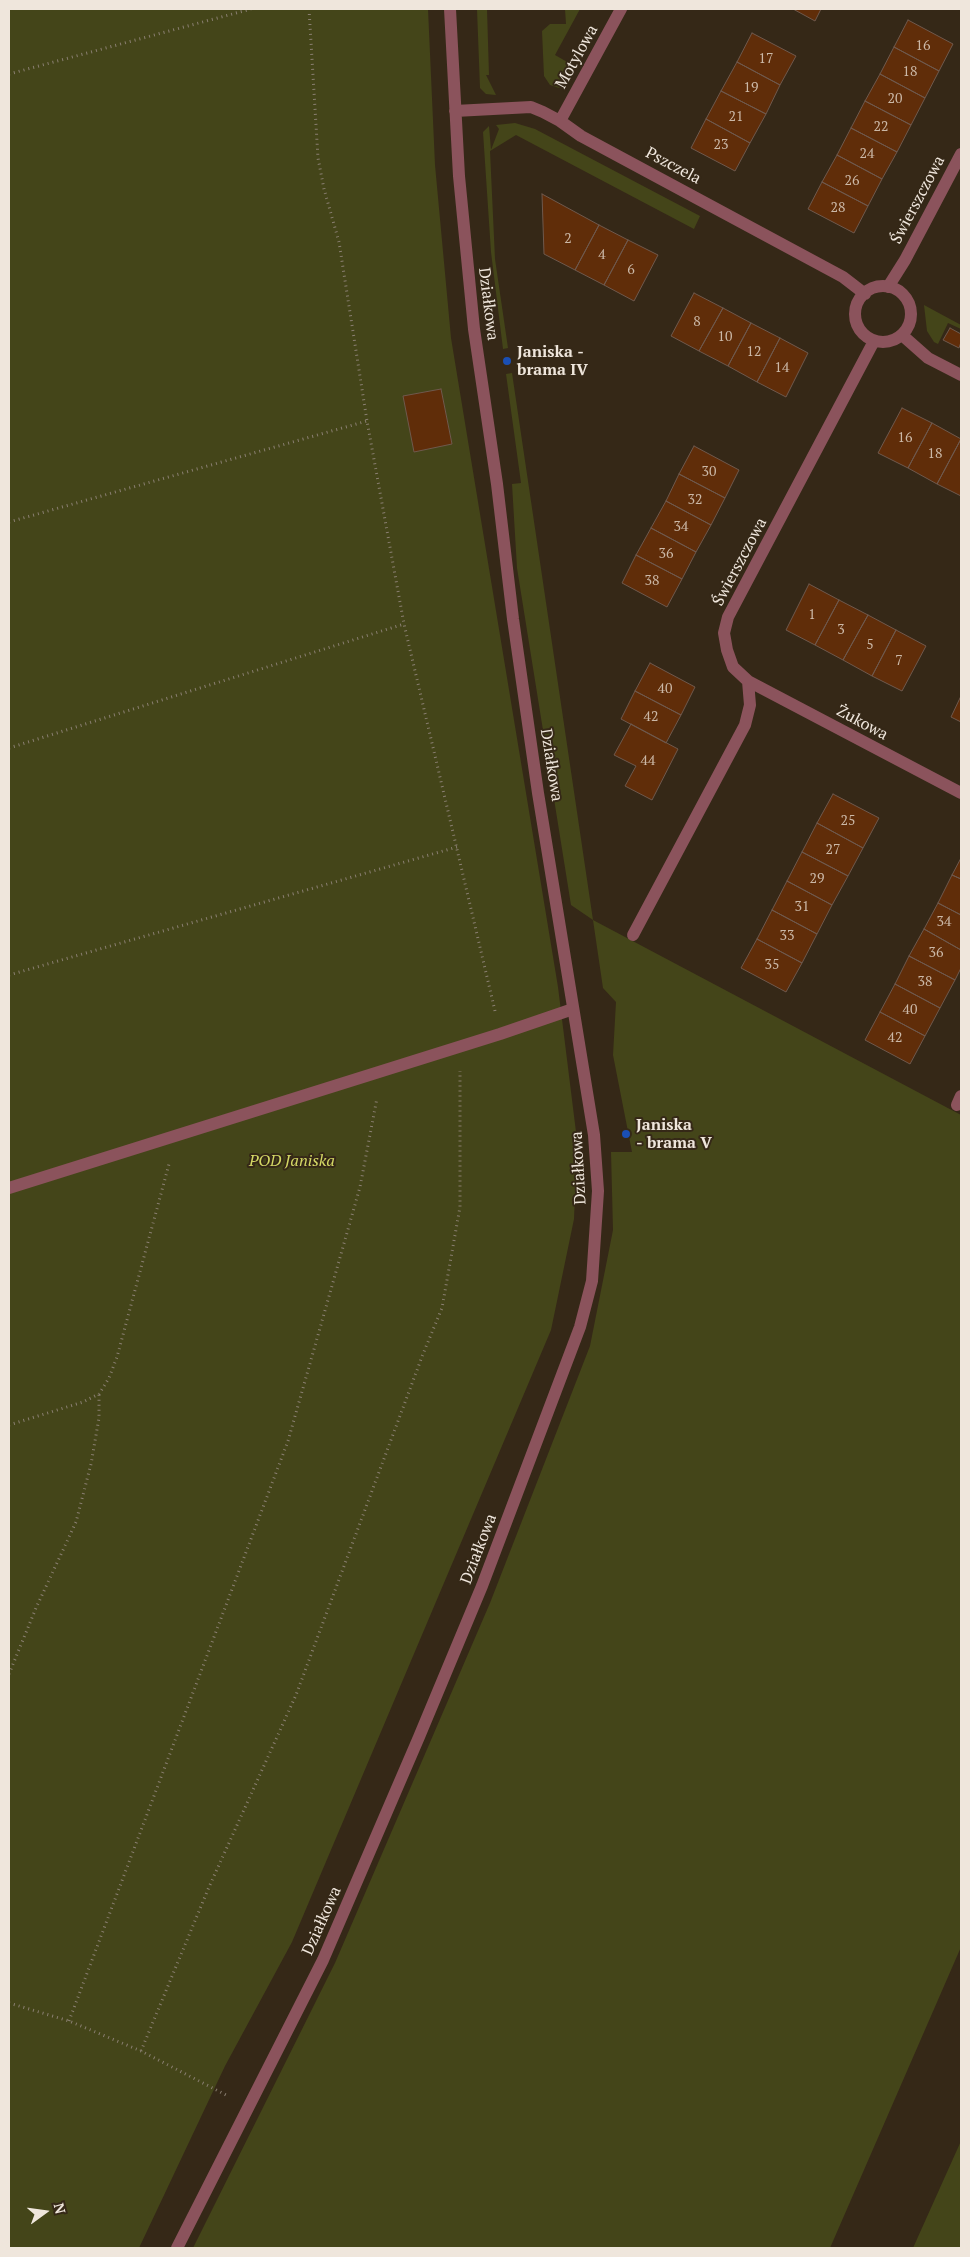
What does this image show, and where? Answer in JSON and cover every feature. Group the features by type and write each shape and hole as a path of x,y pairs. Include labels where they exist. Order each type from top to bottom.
{"street":[{"name":"Działkowa","path":"176,2248 322,1960 416,1746 482,1586 580,1327 592,1281 598,1191 594,1135 515,638 497,484 474,329 463,232 450,9"},
{"name":"Motylowa","path":"560,120 622,9"},
{"name":"Pszczela","path":"455,111 531,107 560,120 581,136 843,277 865,294"},
{"name":"Świerszczowa","path":"888,287 905,260 961,154"},
{"path":"888,287 905,297 910,306 911,316 908,326 902,335 894,340 874,341 865,336 856,320 858,301 872,289 888,287"},
{"path":"902,335 928,358 961,375"},
{"name":"Świerszczowa","path":"748,681 733,667 727,650 724,633 728,617 874,341"},
{"path":"633,935 746,725 750,705 748,681"},
{"name":"Żukowa","path":"748,681 961,792"},
{"path":"9,1188 463,1046 573,1009"}],"path":[{"path":"9,74 252,9"},
{"path":"309,9 318,158 339,242 367,421 404,624 458,848 500,1034"},
{"path":"9,522 367,421"},
{"path":"9,748 404,624"},
{"path":"9,975 458,848"},
{"path":"141,2051 209,1887 296,1695 423,1354 442,1308 460,1206 459,1077 463,1046"},
{"path":"69,2021 288,1440 360,1187 382,1070"},
{"path":"9,1425 83,1402 98,1394 109,1378 117,1357 176,1136"},
{"path":"9,1674 36,1608 76,1522 91,1464 99,1418 98,1394"},
{"path":"9,2003 69,2021 141,2051 249,2106"}],"green space":[{"name":"POD Janiska","path":"9,9 428,9 435,165 451,338 558,987 577,1140 574,1219 551,1330 292,1942 225,2066 139,2248 9,2248"},
{"path":"477,9 487,9 489,75 486,75 496,95 486,94 480,88"},
{"path":"565,9 580,9 555,55 569,63 574,69 570,82 559,88 550,85 544,76 542,31 550,24 566,24"},
{"path":"515,123 535,129 700,216 694,229 516,135 490,151 495,259 508,348 503,349 491,252 483,132 489,126 491,150 499,129 496,125"},
{"path":"924,305 961,325 961,329 948,323 938,344 934,342 927,331"},
{"path":"512,373 593,920 571,905 517,568 512,484 521,483 506,374"},
{"path":"593,920 961,1115 961,1947 830,2248 193,2248 335,1963 490,1603 590,1346 613,1230 611,1152 632,1152 613,1055 616,1002 603,988"},
{"path":"961,2141 961,2248 913,2248"}],"building":[{"path":"793,9 821,9 815,21"},
{"path":"908,20 953,44 939,71 894,47"},
{"path":"752,33 796,56 780,85 737,62"},
{"path":"894,47 939,71 925,98 880,74"},
{"path":"737,62 780,85 766,114 721,91"},
{"path":"880,74 925,98 911,125 865,101"},
{"path":"721,91 766,114 750,143 706,119"},
{"path":"865,101 911,125 897,152 851,128"},
{"path":"706,119 750,143 735,171 691,148"},
{"path":"851,128 897,152 882,179 837,155"},
{"path":"837,155 882,179 868,206 822,182"},
{"path":"822,182 868,206 854,233 808,209"},
{"path":"542,194 599,225 575,270 544,254"},
{"path":"599,225 628,240 604,285 575,270"},
{"path":"628,240 658,255 634,301 604,285"},
{"path":"694,293 723,308 699,351 671,336"},
{"path":"723,308 751,323 728,366 699,351"},
{"path":"751,323 780,338 757,382 728,366"},
{"path":"950,328 961,334 959,348 943,340"},
{"path":"780,338 808,353 786,397 757,382"},
{"path":"441,389 452,444 414,452 403,396"},
{"path":"902,408 932,423 908,468 878,453"},
{"path":"932,423 961,439 937,484 908,468"},
{"path":"961,439 961,496 937,484"},
{"path":"694,446 739,470 725,498 679,474"},
{"path":"679,474 725,498 711,525 666,501"},
{"path":"666,501 711,525 696,552 651,528"},
{"path":"651,528 696,552 682,579 636,555"},
{"path":"636,555 682,579 667,607 622,583"},
{"path":"809,584 839,600 815,645 786,630"},
{"path":"839,600 868,615 843,660 815,645"},
{"path":"868,615 896,630 872,676 843,660"},
{"path":"896,630 926,646 902,691 872,676"},
{"path":"650,663 695,687 681,715 635,691"},
{"path":"635,691 681,715 666,743 621,719"},
{"path":"961,696 961,722 951,717"},
{"path":"631,724 678,749 652,800 625,786 636,766 614,755"},
{"path":"833,794 879,818 863,848 817,823"},
{"path":"817,823 863,848 848,876 802,852"},
{"path":"802,852 848,876 832,905 787,881"},
{"path":"961,858 961,879 952,875"},
{"path":"952,875 961,879 961,915 938,903"},
{"path":"787,881 832,905 817,934 772,910"},
{"path":"938,903 961,915 961,950 924,929"},
{"path":"772,910 817,934 802,963 757,939"},
{"path":"924,929 961,950 961,968 955,980 909,956"},
{"path":"757,939 802,963 786,992 741,968"},
{"path":"909,956 955,980 940,1008 895,984"},
{"path":"895,984 940,1008 925,1036 880,1012"},
{"path":"880,1012 925,1036 910,1064 865,1040"}],"place":[{"name":"Janiska - brama IV","path":"507,361"},
{"name":"Janiska - brama V","path":"626,1134"}]}
